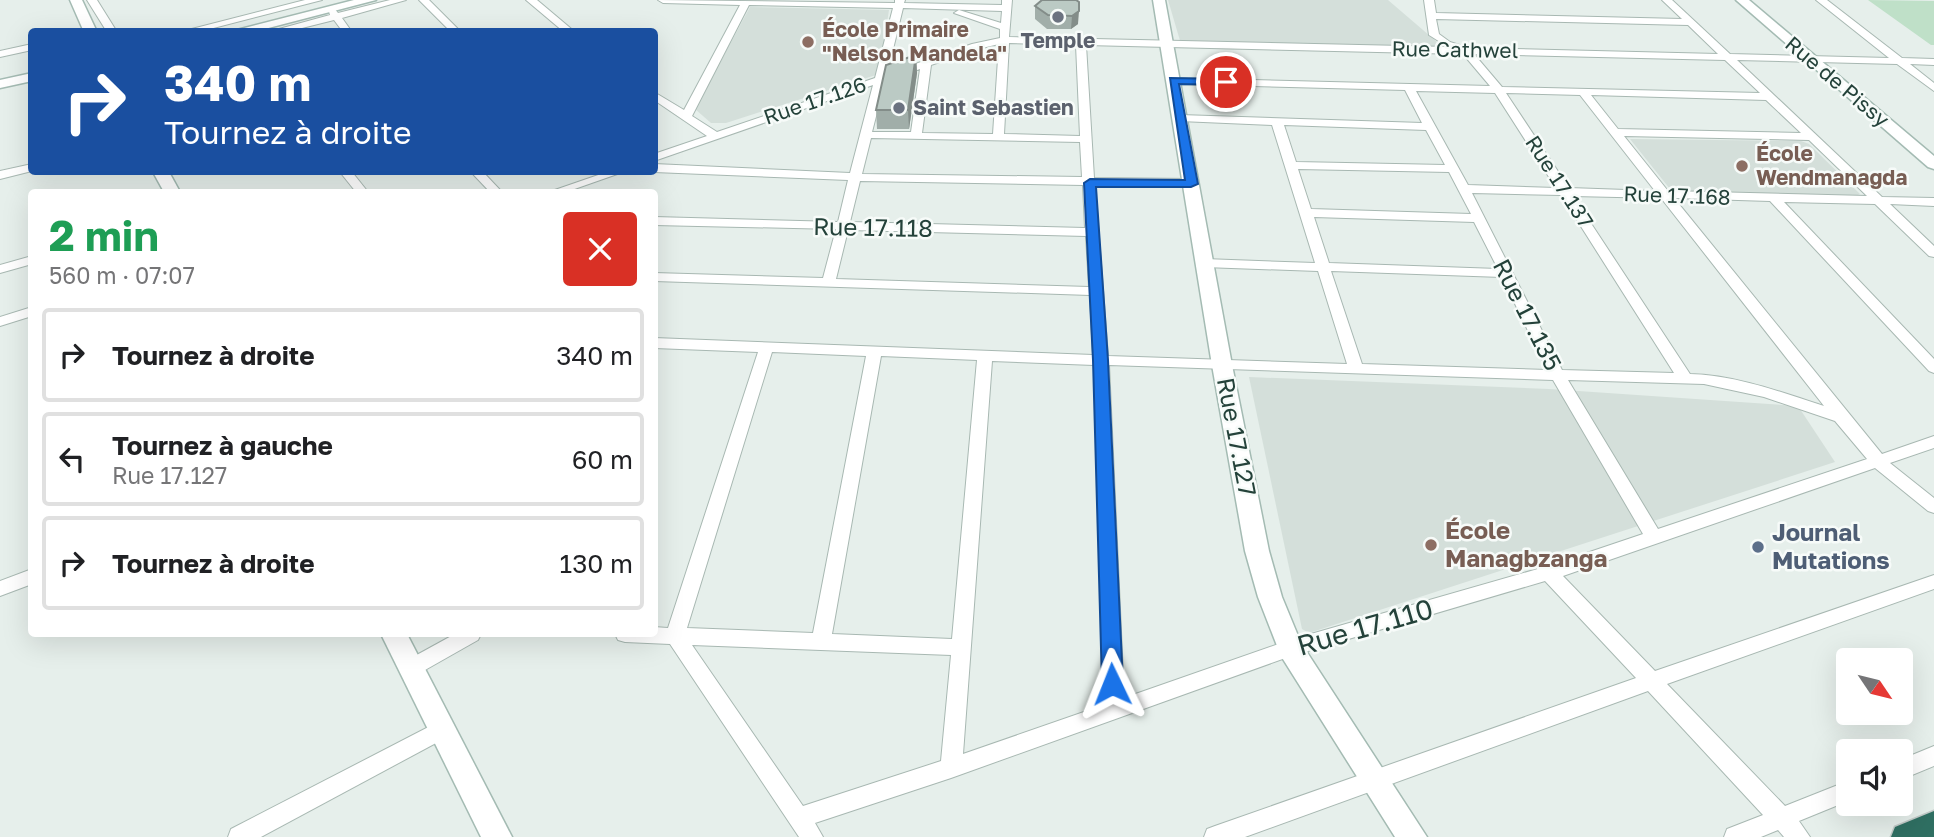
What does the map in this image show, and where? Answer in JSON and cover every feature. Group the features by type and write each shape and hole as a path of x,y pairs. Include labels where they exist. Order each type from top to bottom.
{"highway":[{"path":"1906,837 1934,825"}],"street":[{"path":"79,0 90,28"},
{"path":"92,0 110,28"},
{"path":"201,28 317,0"},
{"path":"232,28 347,0"},
{"path":"285,28 370,0"},
{"path":"256,28 401,0"},
{"path":"424,0 453,28"},
{"path":"531,0 566,28"},
{"path":"663,0 899,4 943,8 1007,4 1007,40 998,137"},
{"name":"Rue 17.127","path":"1159,0 1222,365 1257,551 1273,606 1290,648 1412,837"},
{"name":"Rue 17.137","path":"1429,0 1434,35 1447,44 1465,50 1499,90 1685,378"},
{"path":"1667,0 1934,253"},
{"name":"Rue de Pissy","path":"1742,0 1934,164"},
{"path":"1821,0 1934,88"},
{"path":"687,115 746,2"},
{"path":"829,281 899,4"},
{"path":"943,8 1005,27"},
{"path":"333,13 345,28"},
{"path":"1431,16 1690,22"},
{"name":"Rue Cathwel","path":"976,46 1007,40 1081,41 1934,62"},
{"path":"1081,41 1085,139 1101,360 1114,711"},
{"name":"Rue 17.126","path":"658,157 976,46"},
{"path":"0,54 28,48"},
{"path":"916,136 926,63"},
{"path":"0,86 28,80"},
{"path":"1173,81 1771,97"},
{"name":"Rue 17.135","path":"1409,88 1479,218 1558,376 1654,537"},
{"path":"1583,92 1841,417 1902,485 1934,507"},
{"path":"658,100 687,115 715,136"},
{"path":"1180,118 1431,127"},
{"path":"1277,122 1356,369"},
{"path":"1614,132 1812,137"},
{"path":"865,135 1085,139"},
{"path":"1291,165 1452,169"},
{"path":"0,175 28,168"},
{"path":"658,168 854,177 1191,184"},
{"path":"348,175 360,189"},
{"path":"480,175 493,189"},
{"path":"564,189 608,175"},
{"name":"Rue 17.168","path":"1463,188 1934,202"},
{"path":"1775,199 1934,368"},
{"path":"1307,213 1479,218"},
{"name":"Rue 17.118","path":"658,222 1092,233"},
{"path":"0,269 28,261"},
{"path":"1204,263 1505,273"},
{"path":"658,277 1095,291"},
{"path":"0,322 28,313"},
{"path":"658,343 1222,365 1685,378 1726,382 1841,417"},
{"path":"675,636 766,349"},
{"path":"821,642 874,352"},
{"path":"951,768 985,355"},
{"name":"Rue 17.110","path":"798,818 951,768 1290,648 1549,573 1934,442"},
{"path":"1549,573 1799,837"},
{"path":"0,589 28,578"},
{"path":"1215,837 1813,622 1934,582"},
{"path":"658,635 961,647"},
{"path":"675,636 811,837"},
{"path":"396,637 497,837"},
{"path":"411,668 466,637"},
{"path":"239,837 442,729"},
{"path":"1913,764 1934,756"},
{"path":"1735,837 1836,796"}],"shaded area":[{"path":"1168,0 1388,0 1444,48 1181,44"},
{"name":"École Primaire \"Nelson Mandela\"","path":"750,7 889,10 879,74 726,123 711,123 695,109"},
{"name":"École Wendmanagda","path":"1630,139 1801,141 1809,144 1860,194 1677,191 1670,189"},
{"name":"École Managbzanga","path":"1249,377 1549,389 1798,406 1835,462 1309,633 1302,629"}],"green space":[{"path":"1868,0 1934,1 1934,45 1931,45"}],"building":[{"path":"1042,0 1076,0 1079,2 1079,11 1072,16 1048,15 1035,6"},
{"path":"916,55 908,110 876,110 886,65"}],"place":[{"name":"Temple","path":"1058,17"},
{"name":"École Primaire \"Nelson Mandela\"","path":"808,42"},
{"name":"Saint Sebastien","path":"899,108"},
{"name":"École Wendmanagda","path":"1742,166"},
{"name":"École Managbzanga","path":"1431,545"},
{"name":"Journal Mutations","path":"1758,547"}],"route":[{"path":"1112,684 1101,360 1090,183 1191,184 1173,81 1226,82"}]}
